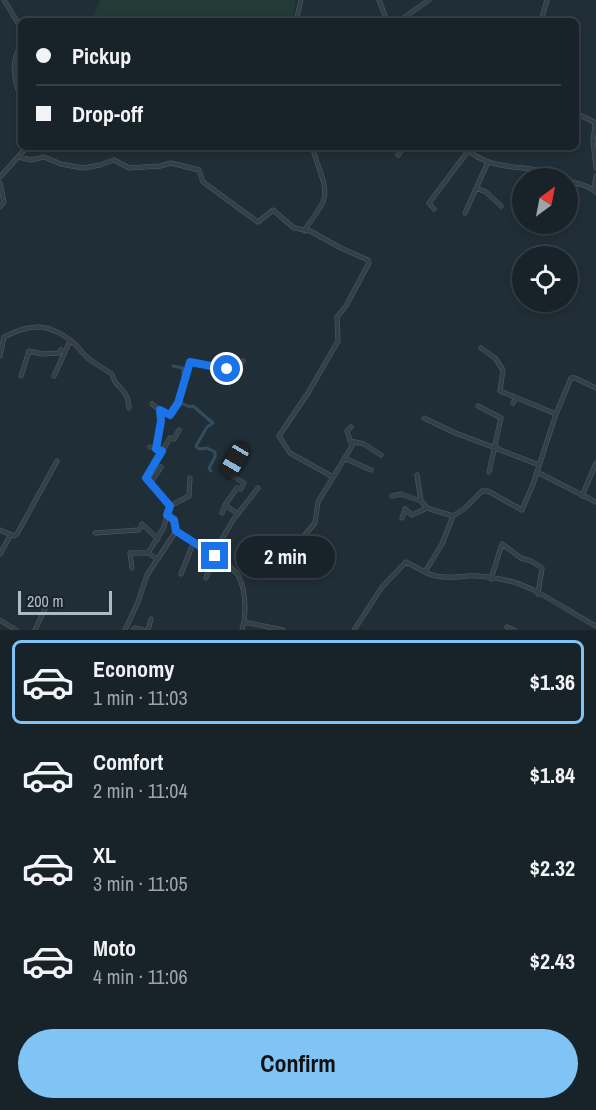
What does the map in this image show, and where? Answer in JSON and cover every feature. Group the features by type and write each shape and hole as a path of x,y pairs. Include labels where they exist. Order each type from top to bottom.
{"street":[{"path":"4,0 18,23"},
{"path":"297,18 302,0"},
{"path":"379,0 386,18"},
{"path":"403,18 429,0"},
{"path":"542,18 547,0"},
{"path":"18,50 15,57 18,86"},
{"path":"579,114 594,122 593,141 596,168"},
{"path":"0,177 25,150"},
{"path":"304,231 324,201 325,189 313,150"},
{"path":"398,155 402,150"},
{"path":"434,209 429,204 466,150"},
{"path":"469,150 488,162 526,168"},
{"path":"19,157 31,160 44,157 61,164 83,168 114,160 129,168 171,163 199,170 203,182 258,222 273,210 294,228 310,231 341,249 368,260 369,263 346,306 337,317 338,341 308,393 279,436 291,453 333,477"},
{"path":"465,213 488,162"},
{"path":"578,184 595,191 596,176"},
{"path":"0,183 4,202 0,207"},
{"path":"476,188 486,192 501,206"},
{"path":"0,356 2,335 23,328 52,328 88,358 112,374 113,380 128,397 129,408"},
{"path":"54,376 70,341"},
{"path":"481,348 495,358 503,370 500,390 556,414"},
{"path":"21,376 29,351 42,354 59,353 61,350 64,352"},
{"path":"152,404 170,415 178,403 190,362 235,371 243,361"},
{"path":"427,573 426,570 442,544 453,516 485,490 522,510 571,378 596,388"},
{"path":"513,404 516,398"},
{"path":"478,406 501,418 495,444 498,449"},
{"path":"156,449 161,421 160,410"},
{"path":"424,418 460,435 539,465"},
{"path":"297,544 315,523 318,502 352,446 348,431 351,427"},
{"path":"170,506 146,478 170,438 174,439 179,430"},
{"path":"350,441 364,444 381,455"},
{"path":"150,447 162,451"},
{"path":"222,513 237,488 241,489 244,483 228,473 243,447"},
{"path":"489,472 494,450 498,449"},
{"path":"344,458 371,470"},
{"path":"0,530 10,536 16,534 57,461"},
{"path":"582,496 596,463"},
{"path":"151,482 161,467"},
{"path":"537,472 596,502"},
{"path":"417,475 421,501"},
{"path":"148,553 158,539 170,506 189,496 190,478"},
{"path":"206,578 221,537 258,488"},
{"path":"393,496 401,494 421,501 427,508 453,516"},
{"path":"225,506 238,514"},
{"path":"402,518 405,509 412,515 427,508"},
{"path":"125,630 147,575 176,531 174,520 167,515"},
{"path":"95,533 139,530 142,524 158,539"},
{"path":"176,531 214,555 238,574 246,602 242,630"},
{"path":"0,554 10,536"},
{"path":"303,537 304,544 325,562"},
{"path":"181,574 194,544"},
{"path":"491,579 502,544 521,558 542,568 538,594"},
{"path":"132,568 130,553 148,553 157,560"},
{"path":"354,630 382,587 406,562 431,575 461,578 468,576 519,585 596,626"},
{"path":"35,630 45,609"},
{"path":"148,630 151,619"},
{"path":"0,620 16,630"},
{"path":"244,622 283,630"},
{"path":"507,627 514,630"},
{"path":"133,630 135,628 143,630"}],"green space":[{"path":"100,0 296,0 293,18 93,18"}],"waterway":[{"path":"173,366 183,368 183,380"},
{"path":"182,392 181,403 193,406 213,423 207,427 196,446 199,449 207,448 215,452 209,468 211,471"}],"route":[{"path":"215,556 176,531 173,525 174,520 167,515 170,506 146,478 162,451 156,449 161,421 160,410 170,415 178,403 190,362 227,369"}]}
